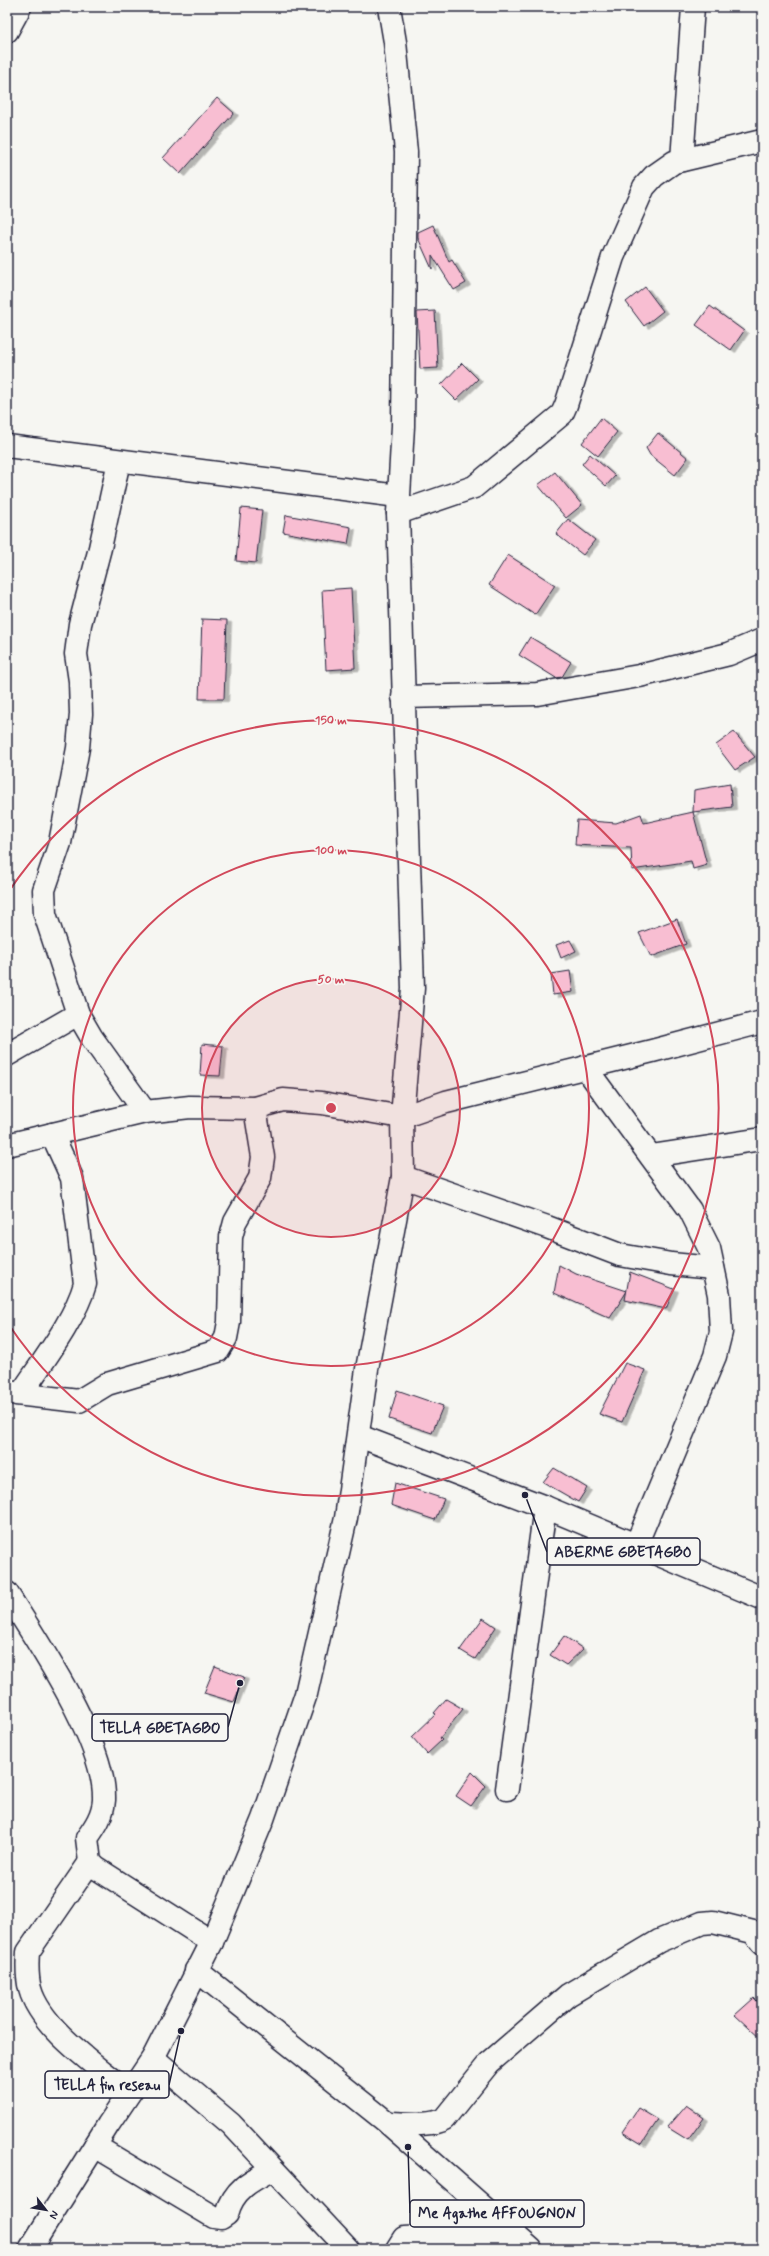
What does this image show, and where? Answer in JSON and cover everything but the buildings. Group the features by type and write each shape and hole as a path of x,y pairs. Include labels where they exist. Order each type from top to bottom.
{"street":[{"path":"7,32 20,7"},
{"path":"34,2247 95,2146 153,2058 196,1970 212,1942 263,1819 306,1694 346,1518 359,1436 367,1369 402,1177 402,1117 413,988 398,504 403,426 406,152 395,42 389,7"},
{"path":"682,160 693,7"},
{"path":"7,446 119,461 398,504 474,487 495,472 520,448 562,414 613,257 644,187 654,176 674,162 762,140"},
{"path":"119,461 100,548 80,624 76,654 80,681 81,714 78,748 60,843 44,890 45,914 78,1014 92,1038 145,1112"},
{"path":"403,697 537,694 639,676 729,654 762,640"},
{"path":"7,1055 78,1014"},
{"path":"7,1145 145,1112 190,1107 255,1108 283,1100 322,1103 402,1117 446,1102 585,1067 652,1052 762,1022"},
{"path":"585,1067 690,1210 710,1248 719,1295 721,1332 715,1356 636,1545"},
{"path":"52,1134 72,1178 85,1284 81,1298 14,1393 79,1401 107,1384 218,1351 226,1338 229,1322 231,1237 235,1222 260,1178 263,1157 255,1108"},
{"path":"651,1156 762,1139"},
{"path":"402,1177 547,1227 620,1255 671,1264 713,1268"},
{"path":"359,1436 545,1507 762,1598"},
{"path":"507,1790 545,1507"},
{"path":"7,1593 43,1651 87,1733 99,1766 104,1800 99,1820 87,1838 90,1862 96,1868 212,1942"},
{"path":"90,1862 28,1952 27,1970 30,1990 38,2008 52,2026 129,2093"},
{"path":"388,2123 439,2122 444,2120 490,2063 568,1995 659,1941 702,1923 713,1922 753,1932 762,1943"},
{"path":"196,1970 388,2123 531,2249"},
{"path":"153,2058 232,2124 272,2170 348,2249"},
{"path":"95,2146 214,2217 221,2218 227,2214 230,2203 236,2193 254,2179 272,2170"},
{"path":"397,2249 404,2238 456,2235 514,2235"}],"place":[{"name":"ABERME GBETAGBO","path":"525,1495"},
{"name":"TELLA GBETAGBO","path":"240,1683"},
{"name":"TELLA fin reseau","path":"181,2031"},
{"name":"Me Agathe AFFOUGNON","path":"408,2147"}]}
